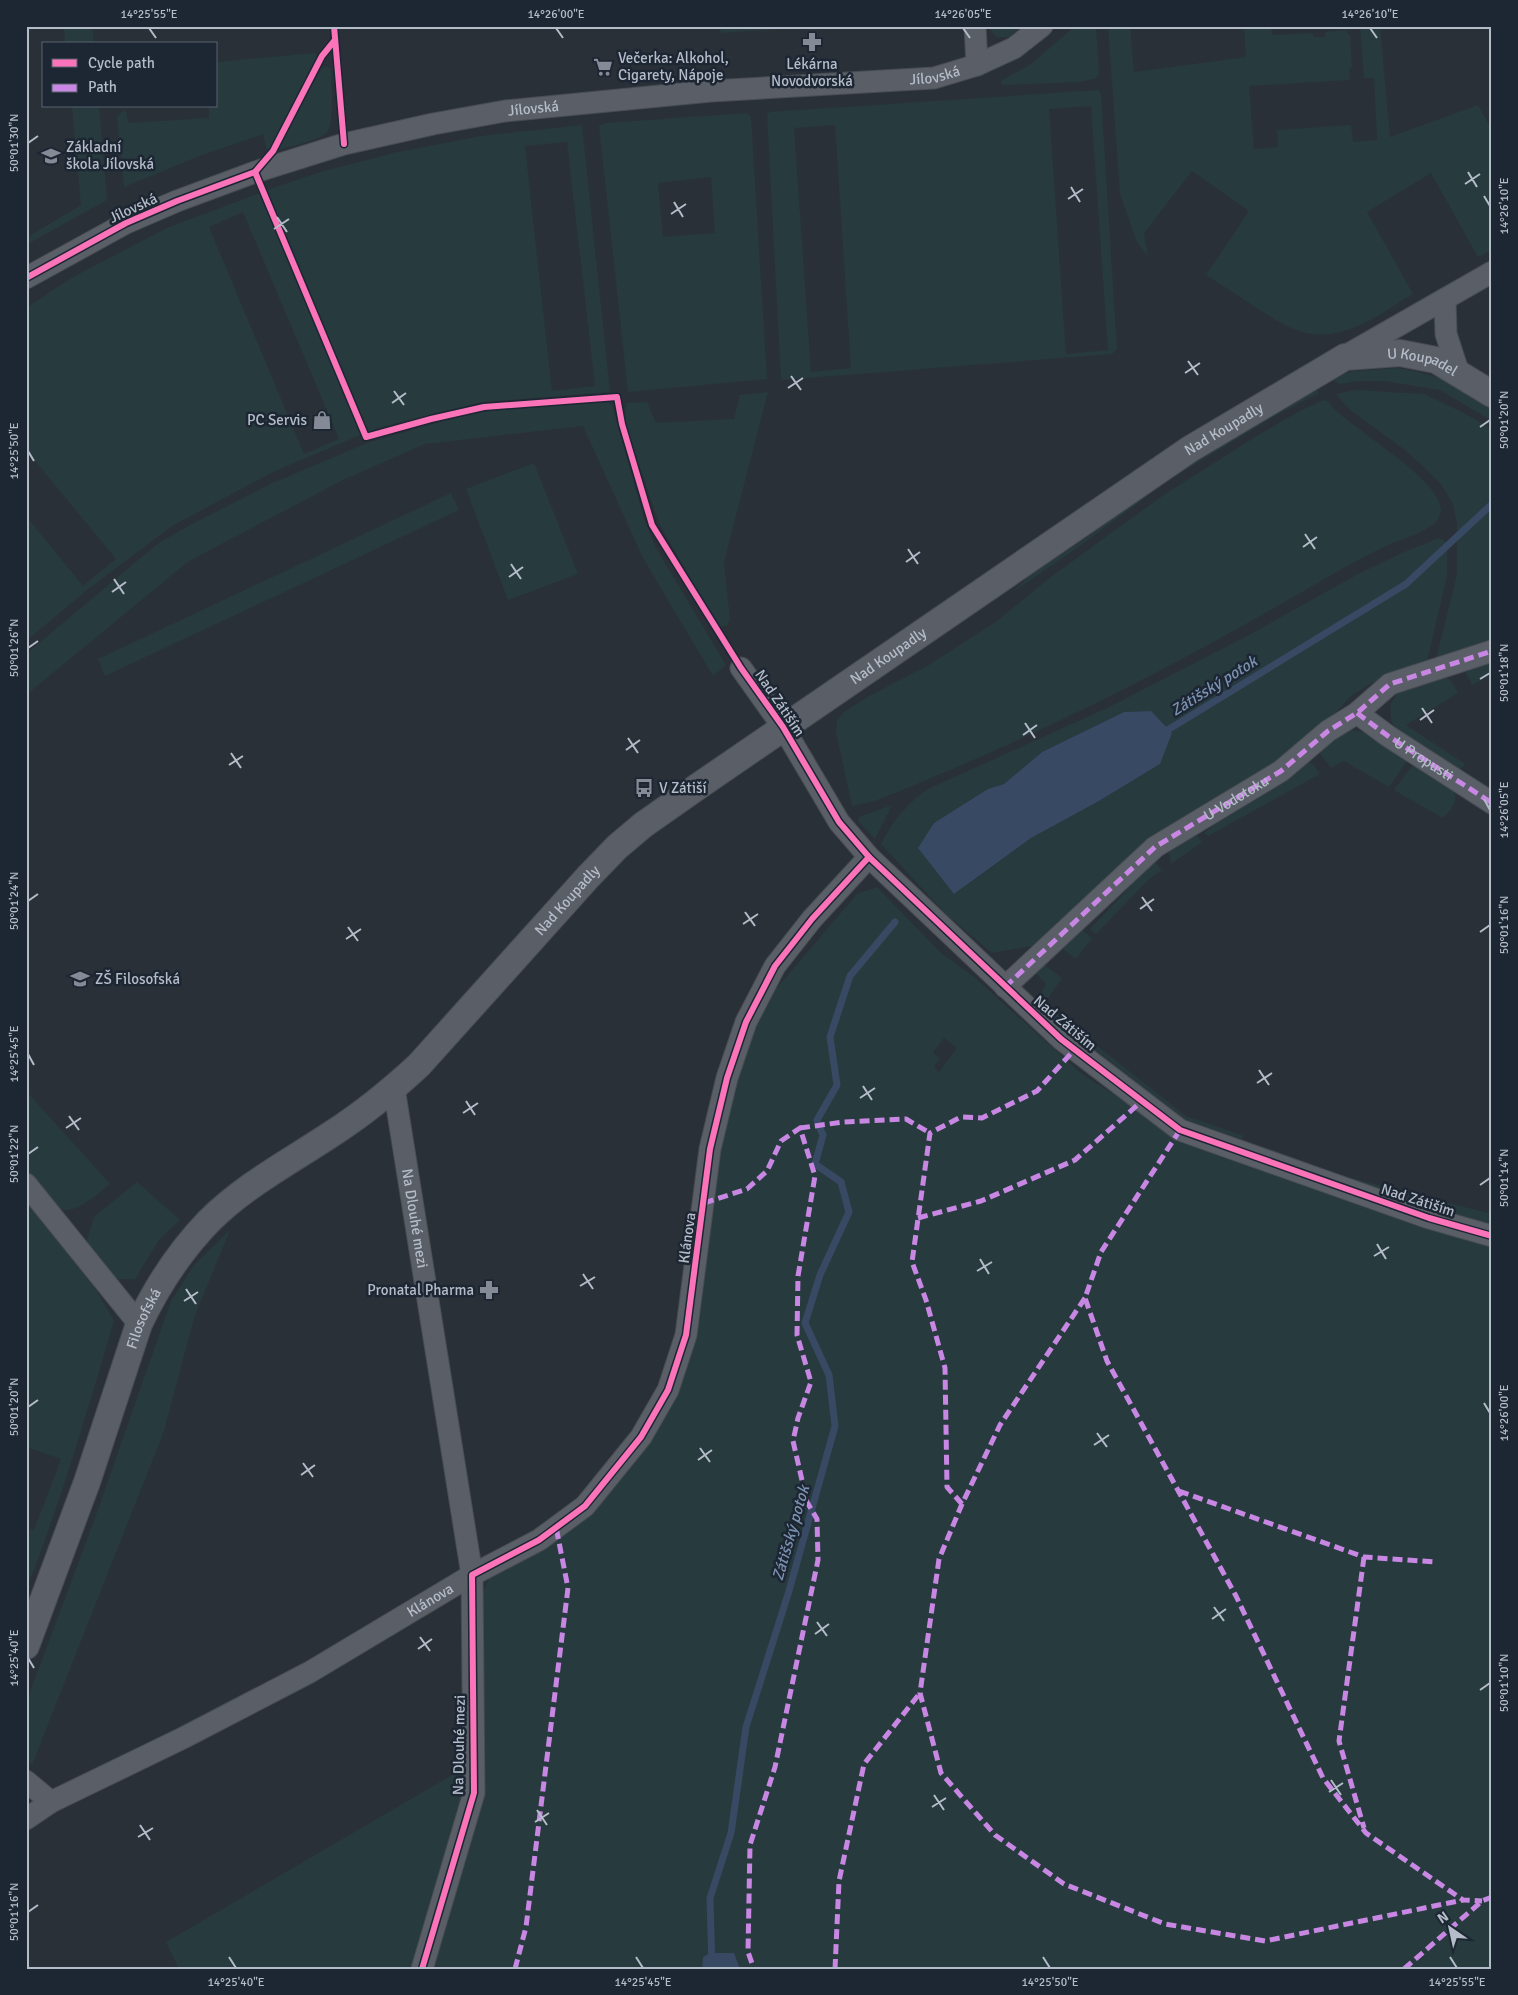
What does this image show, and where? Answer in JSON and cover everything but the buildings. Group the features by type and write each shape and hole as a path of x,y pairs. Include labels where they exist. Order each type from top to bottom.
{"street":[{"name":"Jílovská","path":"975,26 977,65"},
{"name":"Jílovská","path":"26,278 126,223 177,201 255,172 344,144 505,111 666,94 934,78 977,65 1014,48 1042,26"},
{"name":"Nad Koupadly","path":"394,1088 419,1065 588,877 617,847 644,825 783,727 1190,449 1492,272"},
{"path":"1445,299 1446,334 1459,374"},
{"name":"U Koupadel","path":"1345,357 1400,353 1436,360 1492,394"},
{"name":"U Vodotoku","path":"1005,986 1155,848 1281,771 1328,731 1356,713 1390,684 1492,651"},
{"name":"Nad Zátiším","path":"741,668 783,727 839,822 869,857 1061,1039 1180,1130 1429,1218 1492,1236"},
{"name":"U Propusti","path":"1356,713 1388,736 1492,803"},
{"name":"Klánova","path":"26,1819 51,1802 183,1738 310,1672 472,1575 539,1540 585,1506 641,1437 668,1390 686,1336 710,1149 728,1078 746,1022 775,966 812,919 869,857"},
{"name":"Filosofská","path":"26,1646 87,1482 139,1324 166,1274 210,1220 254,1184 355,1119 394,1088"},
{"name":"Na Dlouhé mezi","path":"394,1088 472,1575 474,1793 422,1969"},
{"path":"26,1184 139,1324"},
{"path":"26,1780 51,1802"}],"green space":[{"path":"64,26 92,26 94,42 65,42"},
{"path":"717,26 783,26 780,29 722,33"},
{"path":"988,26 1021,26 1009,37 997,37"},
{"path":"1075,26 1096,26 1099,74 1096,78 1080,82 1002,85 1001,81 1031,64"},
{"path":"1108,26 1130,26 1134,72 1246,57 1244,26 1271,26 1272,35 1313,33 1313,37 1325,37 1325,32 1347,30 1347,33 1350,35 1352,68 1349,69 1350,80 1249,86 1254,149 1278,147 1277,130 1351,125 1353,142 1377,140 1374,78 1364,78 1360,26 1380,26 1390,137 1478,105 1492,130 1492,250 1478,257 1431,173 1367,212 1413,294 1376,317 1353,328 1325,335 1301,332 1278,321 1206,275 1249,211 1192,171 1144,233 1148,256 1137,242 1120,194"},
{"path":"315,53 317,57 268,154 263,134 202,155 124,187 117,118 120,113 126,110 128,123 209,118 209,108 218,108 218,62"},
{"path":"327,66 331,70 332,103 331,120 327,132 311,141 278,150 321,69"},
{"path":"1099,90 1101,95 1117,349 1112,354 781,380 767,114 770,112","holes":["1091,106 1108,350 1066,354 1049,109","835,125 851,368 811,372 794,128"]},
{"path":"72,108 99,108 107,200 26,245 26,238 81,205"},
{"path":"747,113 751,117 767,379 628,392 599,126 605,123","holes":["711,177 715,233 663,237 658,183"]},
{"path":"582,125 610,392 482,402 377,428 273,472 172,526 87,590 26,641 26,516 83,586 116,559 26,450 26,308 71,278 167,228 324,171 398,152 481,136","holes":["567,142 595,386 552,391 525,146","243,212 339,439 304,454 209,227"]},
{"path":"1394,368 1434,376 1457,386 1492,408 1492,421 1440,390 1384,381 1359,381 1340,384 1329,379 1350,372"},
{"path":"1315,388 1319,393 1280,413 1169,480 1077,548 1013,592 1030,575 1082,541 1177,472"},
{"path":"1355,390 1424,394 1492,429 1492,640 1489,642 1435,663 1457,575 1457,523 1453,504 1441,484 1425,468 1405,450 1349,409 1336,394"},
{"path":"768,392 724,562 730,620 727,625 718,628 659,523 623,418 627,403 647,402 656,423 734,419 740,395"},
{"path":"1323,400 1327,401 1426,483 1437,497 1441,510 1435,523 1358,560 1191,654 1058,722 967,763 875,801 852,806 836,731 837,721 844,712 869,696 929,665 997,621 1052,576 1165,494 1260,434"},
{"path":"607,401 612,405 644,519 655,546 726,665 713,676 643,558 583,426 425,444 343,480 189,561 26,695 26,654 156,545 190,525 275,482 367,443 474,412"},
{"path":"534,463 578,574 508,600 466,489"},
{"path":"451,493 459,510 105,676 98,659"},
{"path":"1439,538 1444,540 1447,545 1447,576 1426,666 1395,673 1370,684 1351,696 1307,743 1036,945 992,953 946,914 881,844 901,814 913,800 928,789 1109,707 1247,636 1358,574","holes":["1151,711 1160,764 1099,801 1031,838 954,894 934,823 988,790 1004,784 1042,752 1124,712"]},
{"path":"1492,661 1492,674 1472,685 1464,669"},
{"path":"1445,676 1451,681 1458,693 1406,725 1465,764 1459,771 1395,732 1391,719 1391,703 1399,691"},
{"path":"1348,729 1369,733 1407,758 1389,787 1344,761 1331,768 1321,755 1319,749"},
{"path":"1307,761 1313,764 1320,774 1208,836 1204,833 1219,821 1218,819"},
{"path":"1412,766 1440,778 1452,789 1455,795 1455,802 1443,818 1394,790"},
{"path":"892,805 875,839 858,821 859,817"},
{"path":"1194,831 1202,842 1171,864 1169,851"},
{"path":"1149,861 1155,862 1162,870 1149,879 1096,934 1090,929 1131,886 1129,880"},
{"path":"877,887 941,953 974,977 1082,1074 1188,1143 1492,1246 1492,1969 740,1969 734,1954 710,1953 703,1957 702,1969 431,1969 483,1791 479,1602 489,1578 572,1528 599,1506 647,1447 675,1399 700,1318 719,1143 741,1067 764,1003 857,894","holes":["944,1038 957,1048 939,1072 934,1067 940,1058 933,1053"]},
{"path":"1081,929 1092,938 1076,959 1064,950 1062,945"},
{"path":"1043,964 1062,978 1044,1004 1186,1116 1244,1136 1241,1139 1186,1120 1043,1009 1040,999 1046,984 1033,970"},
{"path":"26,1091 110,1184 77,1207 66,1210 61,1209 44,1195 26,1172"},
{"path":"1307,1163 1332,1173 1492,1214 1492,1226 1447,1217 1305,1168"},
{"path":"137,1182 180,1220 159,1240 135,1279 112,1279 86,1244 94,1217"},
{"path":"26,1197 81,1264 114,1321 84,1423 26,1590 26,1529 34,1530 61,1459 26,1447"},
{"path":"230,1230 194,1318 164,1431 32,1765 26,1757 26,1703 96,1515 171,1301 194,1265"},
{"path":"464,1768 462,1796 411,1969 179,1969 166,1942"}],"water":[{"path":"1151,711 1172,733 1160,764 1099,801 1031,838 954,894 918,848 934,823 988,789 1004,784 1042,752 1124,712"},
{"path":"710,1953 734,1953 740,1969 702,1969 703,1957"}],"waterway":[{"name":"Zátišský potok","path":"1161,734 1406,584 1492,504"},
{"name":"Zátišský potok","path":"818,1123 817,1120 837,1085 830,1037 850,976 895,922"},
{"name":"Zátišský potok","path":"712,1969 710,1898 731,1833 746,1727 789,1591 835,1426 829,1375 805,1323 820,1275 849,1212 841,1182 815,1164 823,1135 819,1126"}],"marked path":[{"path":"1005,987 1155,847 1281,771 1328,731 1357,713 1390,684 1492,651"},
{"path":"1357,713 1388,736 1492,803"},
{"path":"962,1504 947,1487 945,1368 926,1300 912,1262 930,1133 961,1117 982,1118 1037,1091 1075,1049"},
{"path":"918,1218 981,1201 1075,1160 1142,1101"},
{"path":"800,1128 843,1122 906,1119 930,1133"},
{"path":"704,1203 747,1189 767,1171 781,1141 800,1128 815,1176 798,1276 797,1335 811,1382 798,1418 793,1441 807,1502 817,1519 818,1560 775,1767 750,1845 748,1952 754,1969"},
{"path":"1180,1130 1101,1252 1085,1298 1107,1361 1236,1596 1323,1778 1366,1833 1463,1900 1482,1901"},
{"path":"1085,1298 1000,1425 962,1504 939,1559 920,1693 941,1773 995,1835 1064,1884 1165,1924 1265,1941 1463,1900"},
{"path":"1179,1491 1364,1557 1435,1562"},
{"path":"515,1969 526,1927 568,1588 556,1527"},
{"path":"1364,1557 1339,1741 1364,1828"},
{"path":"835,1969 839,1881 864,1764 920,1693"},
{"path":"1404,1969 1482,1901 1492,1897"}],"cycle path":[{"path":"334,26 344,144"},
{"path":"26,278 126,223 177,201 255,172 273,151 322,56 335,40"},
{"path":"255,172 366,437 484,407 617,397 622,424 652,525 741,668 783,727 839,822 869,857 1061,1039 1180,1130 1429,1218 1492,1236"},
{"path":"422,1969 474,1793 472,1575 539,1540 585,1506 641,1437 668,1390 686,1335 710,1149 727,1078 746,1022 775,966 812,919 869,857"}],"place":[{"name":"Lékárna Novodvorská","path":"812,42"},
{"name":"Večerka: Alkohol, Cigarety, Nápoje","path":"603,67"},
{"name":"Základní škola Jílovská","path":"51,156"},
{"name":"PC Servis","path":"322,420"},
{"name":"V Zátiší","path":"644,788"},
{"name":"ZŠ Filosofská","path":"80,979"},
{"name":"Pronatal Pharma","path":"489,1290"}]}
